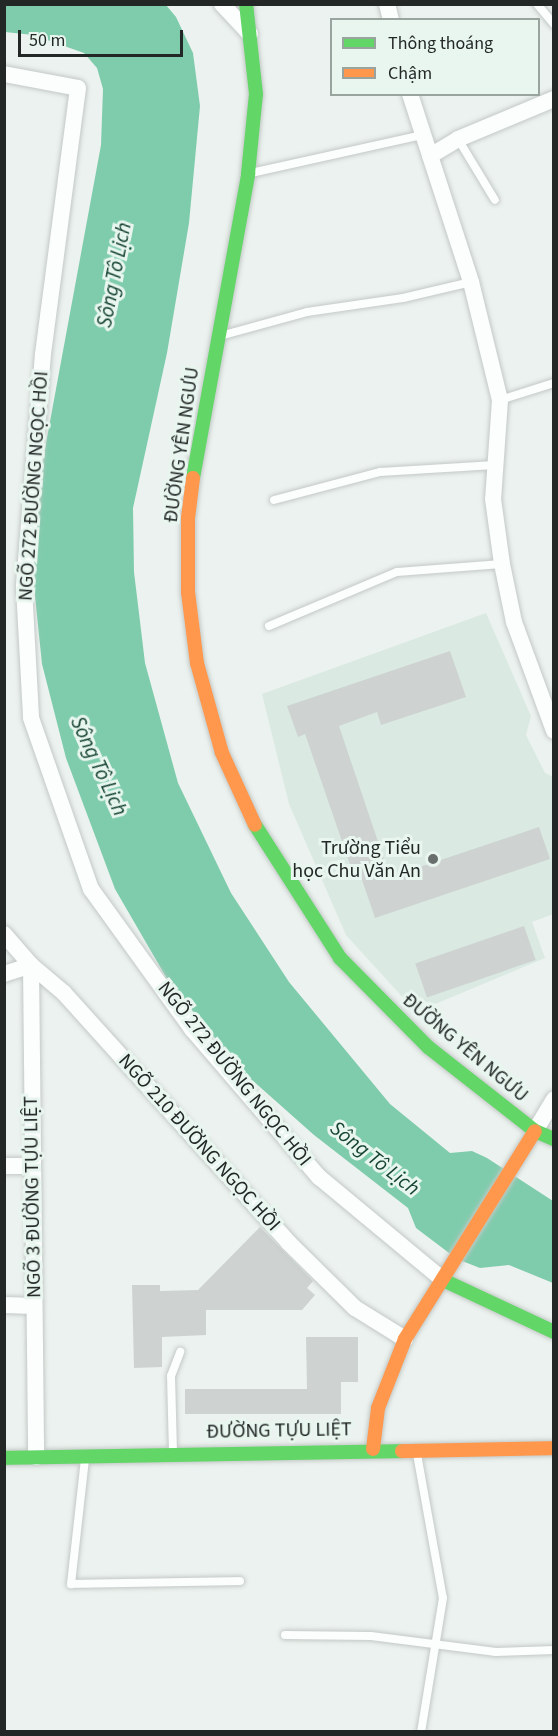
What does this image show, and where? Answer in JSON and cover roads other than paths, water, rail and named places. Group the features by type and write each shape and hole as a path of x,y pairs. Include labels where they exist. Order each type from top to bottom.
{"street":[{"path":"222,4 250,34"},
{"name":"ĐƯỜNG YÊN NGƯU","path":"246,4 256,94 248,174 219,337 198,438 188,539 189,592 197,663 222,753 263,843 340,958 428,1047 535,1131 554,1139"},
{"name":"NGÕ 272 ĐƯỜNG NGỌC HỒI","path":"4,74 78,88 43,354 24,587 30,718 91,889 192,1029 320,1177 443,1280"},
{"path":"411,96 471,282 500,400 493,499 502,564 514,622 554,731"},
{"path":"430,156 458,139 554,99"},
{"name":"NGÕ 210 ĐƯỜNG NGỌC HỒI","path":"4,934 31,965 64,993 288,1242 355,1308 405,1339"},
{"path":"4,974 31,965"},
{"name":"NGÕ 3 ĐƯỜNG TỰU LIỆT","path":"31,965 31,1166 36,1457"},
{"path":"373,1449 378,1408 405,1339 554,1100"},
{"path":"4,1166 31,1166"},
{"path":"443,1280 554,1332"},
{"path":"4,1305 34,1306"},
{"name":"ĐƯỜNG TỰU LIỆT","path":"4,1458 373,1449 416,1451 554,1448"}],"lane":[{"path":"537,4 554,24"},
{"path":"248,174 423,135"},
{"path":"458,139 495,200"},
{"path":"219,337 307,312 403,298 471,282"},
{"path":"500,400 554,383"},
{"path":"274,500 380,472 495,465"},
{"path":"269,626 397,572 502,564"},
{"path":"173,1453 171,1376 180,1352"},
{"path":"416,1451 442,1598 437,1645 421,1731"},
{"path":"85,1456 71,1584 240,1581"},
{"path":"285,1635 371,1636 496,1652 554,1650"}],"water":[{"name":"Sông Tô Lịch","path":"5,5 166,5 176,17 193,53 200,106 189,223 167,353 133,508 134,572 145,663 178,783 231,893 289,982 390,1104 450,1153 472,1151 487,1158 553,1201 553,1283 509,1265 480,1268 457,1259 416,1228 408,1208 314,1135 244,1073 170,984 115,889 66,758 42,664 32,568 37,492 101,145 103,89 97,68 84,53 33,35 5,32"}],"place":[{"name":"Trường Tiểu học Chu Văn An","path":"433,859"}]}
